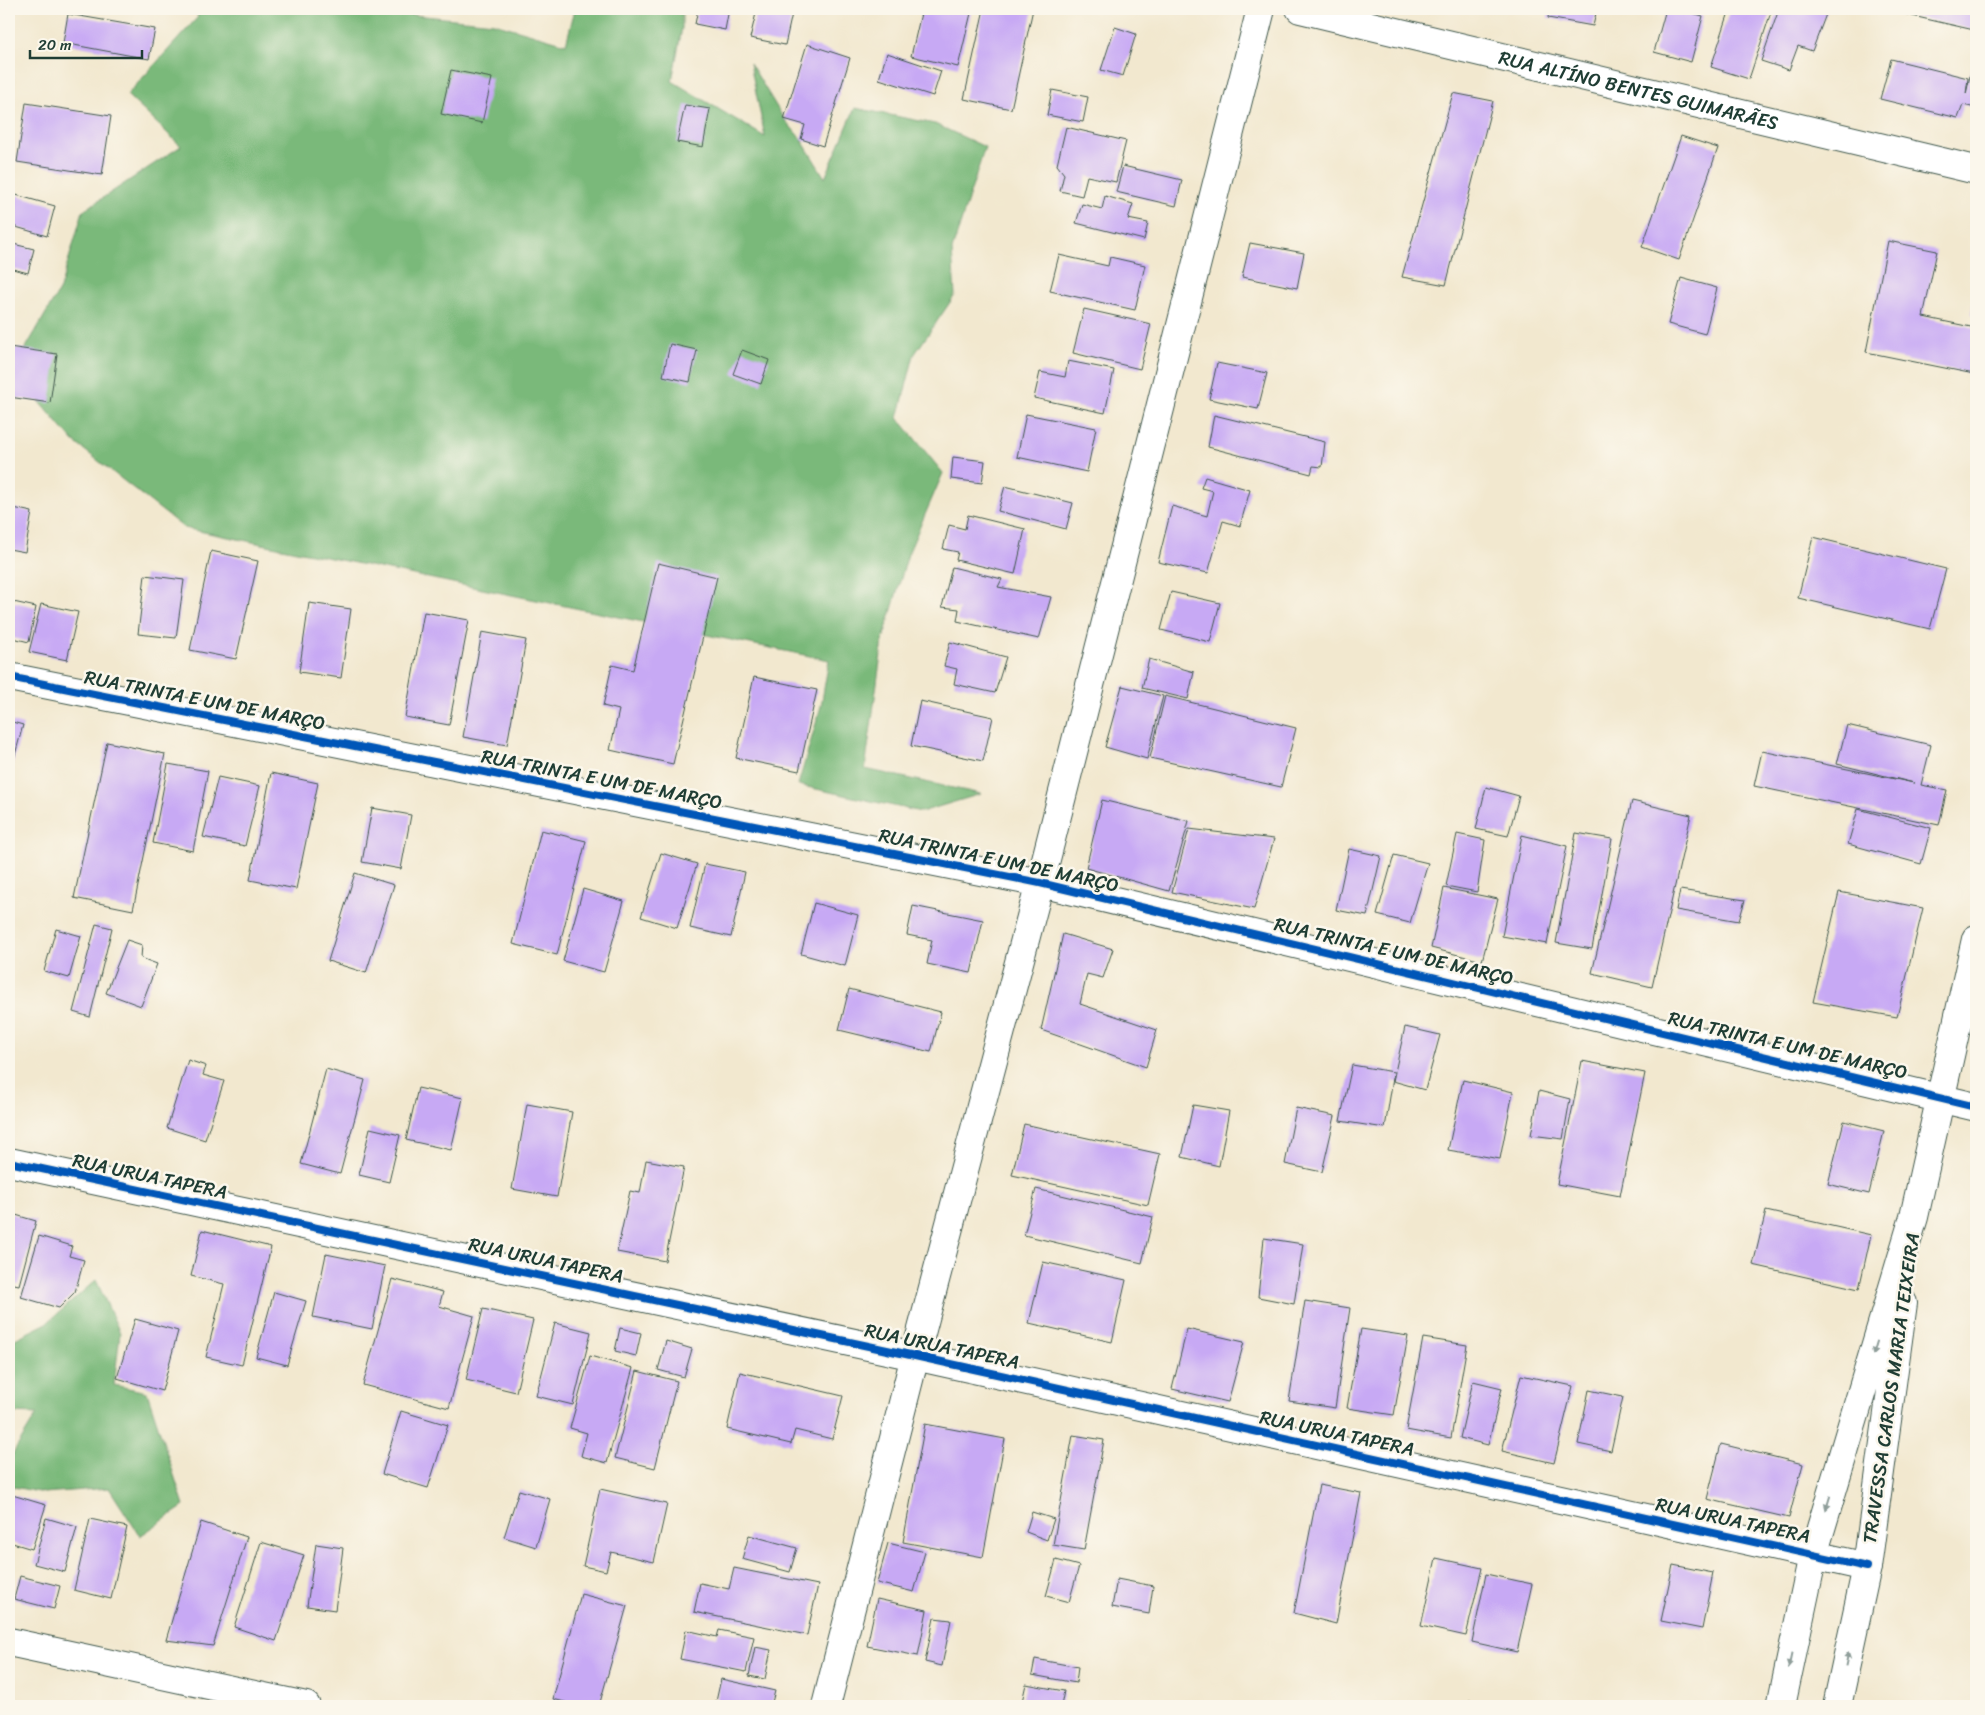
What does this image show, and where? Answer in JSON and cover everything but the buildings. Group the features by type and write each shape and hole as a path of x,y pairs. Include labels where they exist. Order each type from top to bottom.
{"street":[{"path":"826,1706 915,1356 1040,883 1261,9"},
{"name":"RUA ALTÍNO BENTES GUIMARÃES","path":"1300,9 1976,170"},
{"name":"RUA TRINTA E UM DE MARÇO","path":"9,677 1040,883 1976,1107"},
{"name":"TRAVESSA CARLOS MARIA TEIXEIRA","path":"1781,1706 1813,1555 1914,1217 1976,939"},
{"name":"RUA URUA TAPERA","path":"9,1162 915,1356 1867,1567"},
{"name":"TRAVESSA CARLOS MARIA TEIXEIRA","path":"1837,1706 1867,1567 1914,1217"},
{"path":"9,1642 306,1706"}],"green space":[{"path":"194,9 355,9 494,23 566,44 575,9 682,9 682,28 672,81 765,137 750,63 784,119 801,139 825,178 855,108 935,124 985,147 952,250 955,295 914,355 898,418 943,473 908,554 883,640 865,769 981,794 921,812 798,785 821,706 829,660 184,528 73,441 13,370 60,289 83,211 181,146 127,95 198,17"},
{"path":"96,1280 120,1333 114,1385 147,1392 184,1506 140,1536 109,1488 44,1493 9,1486 9,1460 37,1414 9,1413 9,1342 47,1323"}],"cycle path":[{"path":"9,677 1040,883 1976,1107"},
{"path":"9,1162 915,1356 1867,1567"}]}
